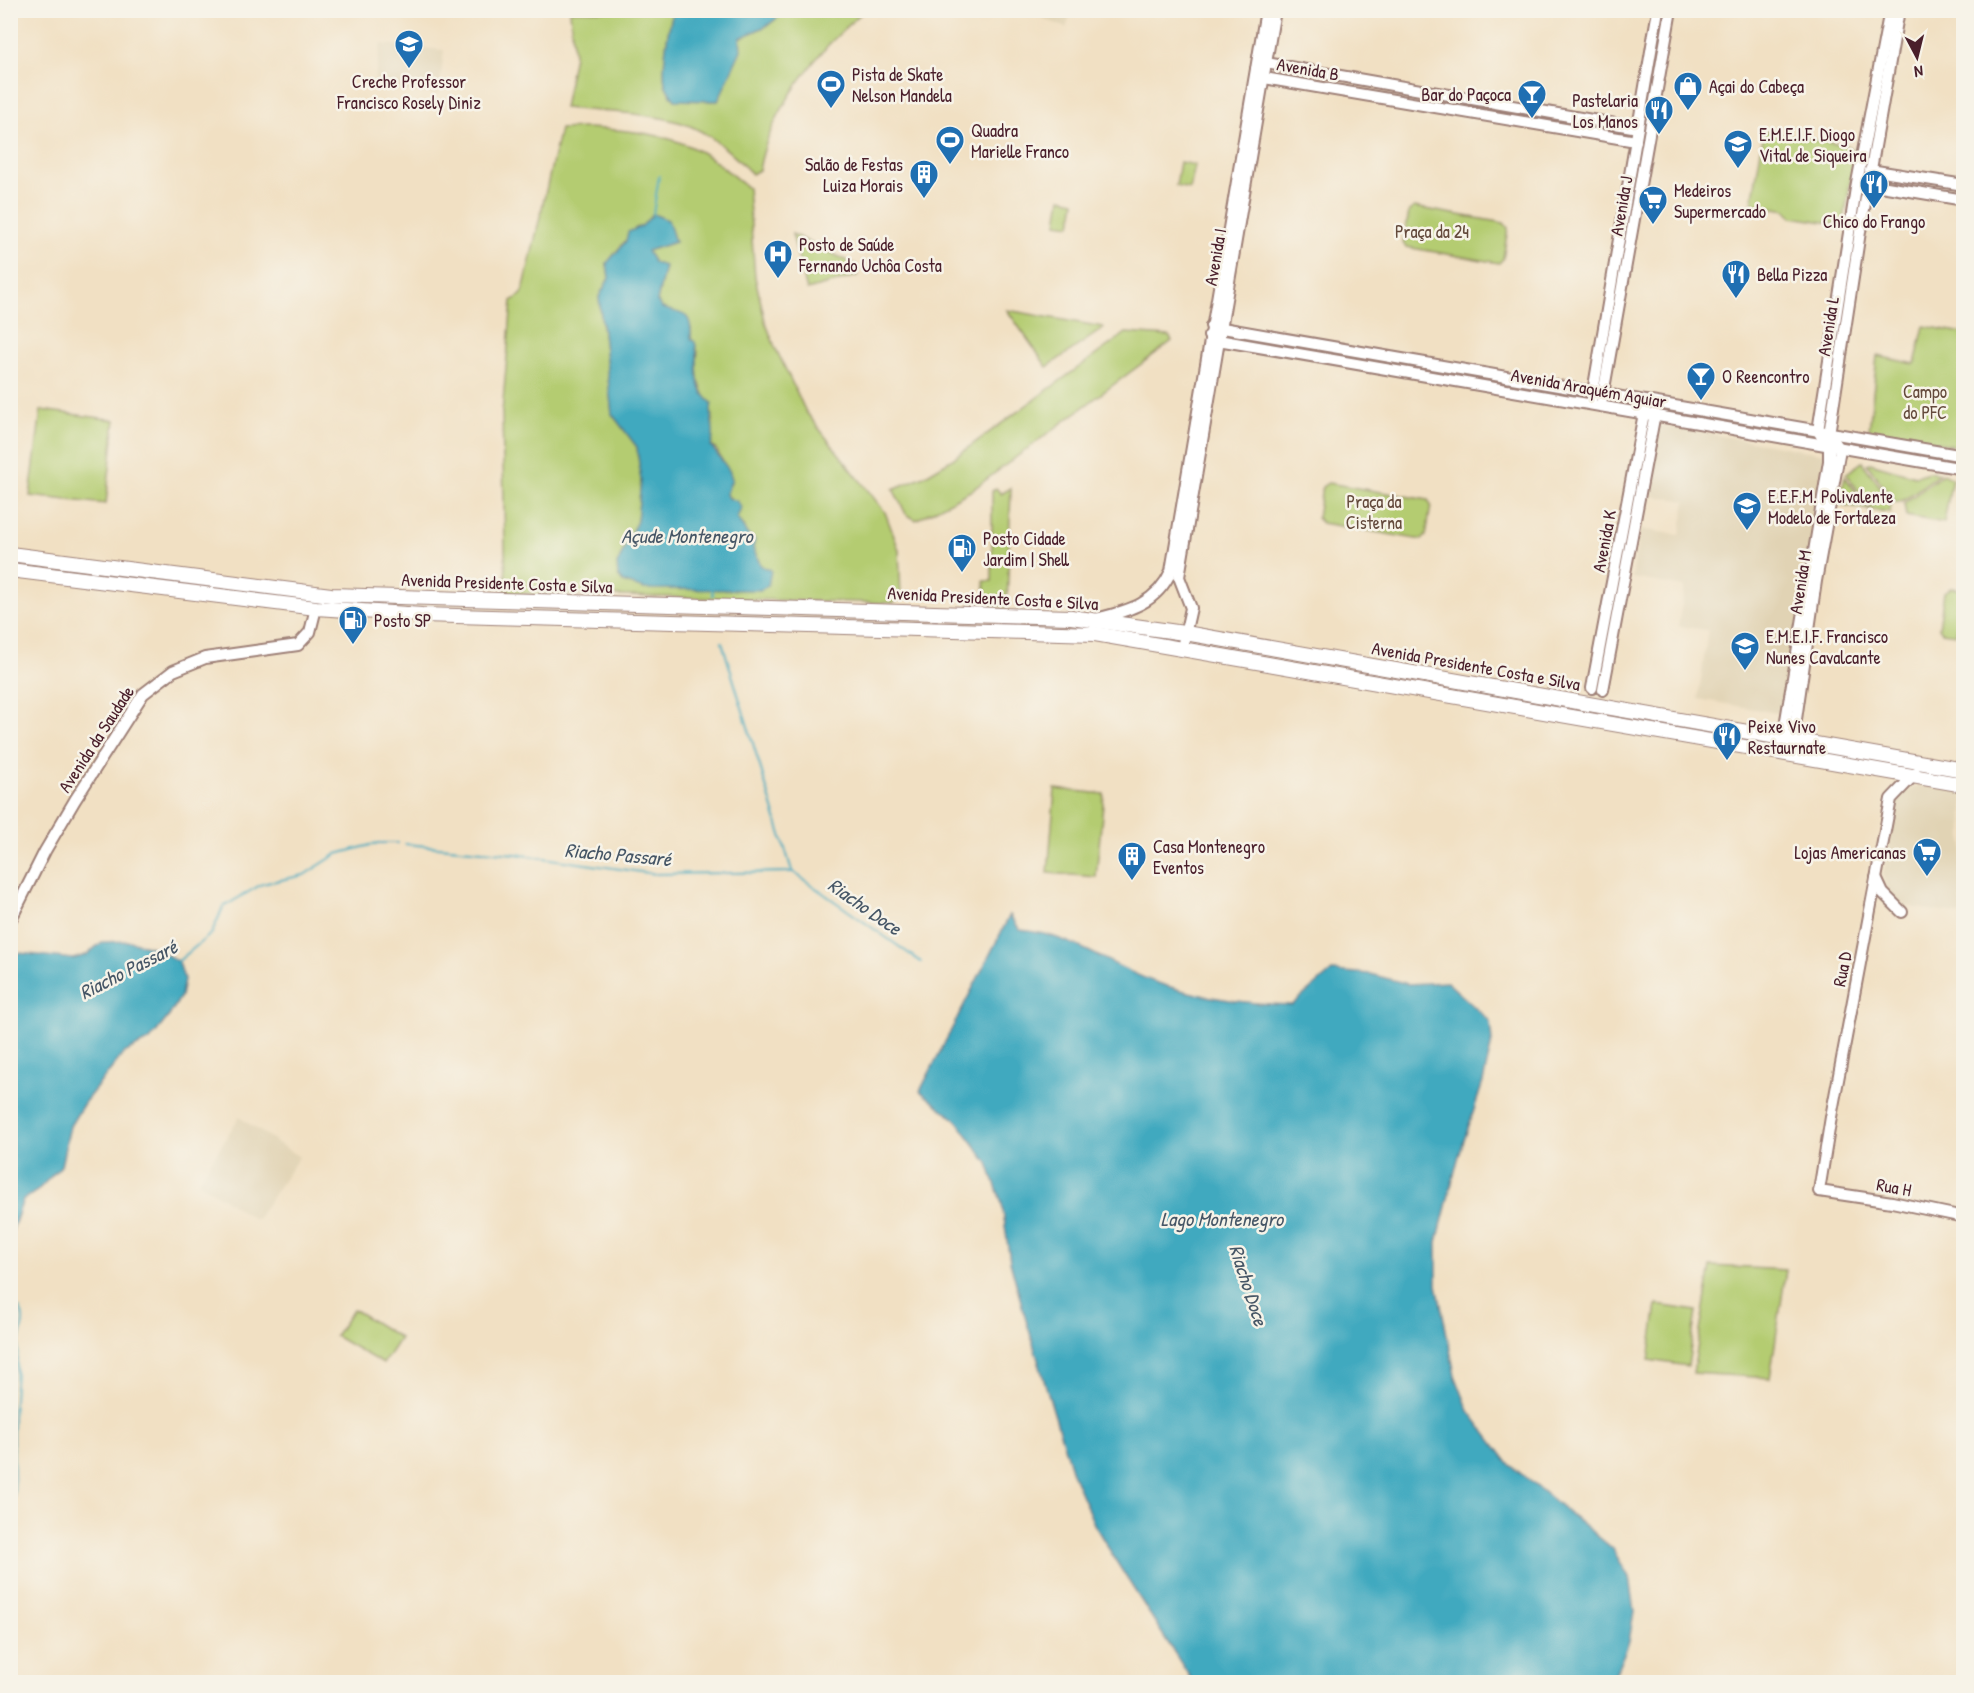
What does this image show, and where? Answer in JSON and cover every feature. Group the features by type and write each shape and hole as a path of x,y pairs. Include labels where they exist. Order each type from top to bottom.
{"main road":[{"name":"Avenida Presidente Costa e Silva","path":"10,554 213,580 325,604 561,603 1094,619 1788,739 1917,769 1964,784"},
{"name":"Avenida Presidente Costa e Silva","path":"10,570 211,595 539,619 1068,631 1917,769 1964,770"},
{"path":"188,592 190,577"},
{"path":"211,595 213,580"},
{"path":"539,603 539,619"},
{"path":"561,603 561,620"},
{"path":"1365,681 1368,665"}],"street":[{"name":"Avenida I","path":"1182,648 1191,608 1179,577 1186,510 1266,10"},
{"name":"Avenida I","path":"1214,332 1275,10"},
{"name":"Avenida J","path":"1596,406 1658,10"},
{"name":"Avenida J","path":"1598,392 1671,10"},
{"name":"Avenida L","path":"1823,432 1856,188 1890,10"},
{"name":"Avenida L","path":"1823,432 1899,10"},
{"name":"Avenida B","path":"1636,141 1263,78 1256,69 1266,63 1638,128"},
{"path":"1870,170 1964,185"},
{"path":"1869,184 1964,200"},
{"name":"Avenida Araquém Aguiar","path":"1214,332 1598,392 1964,456"},
{"name":"Avenida Araquém Aguiar","path":"1214,332 1649,416 1964,469"},
{"name":"Avenida K","path":"1598,689 1651,402"},
{"path":"1823,432 1829,448"},
{"path":"1823,432 1840,449"},
{"path":"1906,459 1908,447"},
{"name":"Avenida M","path":"1788,739 1829,462 1829,448"},
{"name":"Avenida M","path":"1812,581 1840,449"},
{"name":"Avenida I","path":"1094,619 1130,609 1157,594 1171,572 1186,510"},
{"name":"Avenida da Saudade","path":"10,921 45,851 143,694 180,667 205,658 298,645 308,636 325,604"},
{"name":"Rua D","path":"1819,1191 1830,1117 1891,800 1917,769"},
{"path":"1876,877 1883,893 1902,912"},
{"name":"Rua H","path":"1819,1191 1892,1202 1964,1217"}],"shaded area":[{"path":"1026,11 1062,11 1071,14 1066,28"},
{"name":"Creche Professor Francisco Rosely Diniz","path":"381,44 444,50 439,94 373,89"},
{"name":"E.E.F.M. Polivalente Modelo de Fortaleza","path":"1659,425 1825,454 1795,645 1780,711 1777,713 1698,699 1708,630 1678,626 1685,587 1632,578 1640,529 1680,535 1686,501 1646,495"},
{"path":"1922,785 1963,792 1963,915 1905,906 1888,892 1883,876 1896,802 1908,789"},
{"path":"239,1117 299,1157 258,1218 254,1219 198,1182"}],"green space":[{"path":"570,11 674,11 665,57 664,76 667,88 675,100 718,101 740,38 768,25 786,11 864,11 830,43 798,83 773,126 759,170 752,174 729,151 702,132 682,123 638,114 564,108 574,55"},
{"path":"560,129 629,131 672,140 706,155 748,188 755,277 765,321 806,412 885,512 899,550 901,598 893,603 506,593 502,413 512,301 521,295 524,287","holes":["653,214 668,220 675,242 647,251 654,263 665,267 657,301 662,308 686,317 691,328 691,339 698,352 695,371 713,417 711,446 716,449 732,479 726,494 741,509 736,518 743,526 761,566 636,586 623,582 617,565 637,521 641,481 637,447 612,414 599,297 609,278 607,263 636,228 642,226"]},
{"path":"1764,131 1848,146 1855,153 1843,225 1792,217 1786,210 1752,204"},
{"path":"1180,162 1195,165 1190,189 1176,186"},
{"path":"1061,198 1075,201 1071,225 1057,223"},
{"name":"Praça da 24","path":"1414,207 1504,223 1508,228 1503,259 1499,263 1406,247 1403,243 1409,212"},
{"path":"792,234 856,265 857,276 807,290"},
{"path":"1007,310 1103,327 1104,328 1047,367"},
{"name":"Campo do PFC","path":"1924,326 1963,333 1963,447 1869,431 1877,356 1915,364"},
{"path":"1126,333 1169,336 1172,341 972,490 916,520 906,514 893,489 924,476 951,460"},
{"path":"41,410 115,420 106,504 30,496"},
{"path":"1862,462 1891,501 1890,512 1872,510 1846,474"},
{"path":"1867,464 1915,476 1929,472 1939,474 1904,500 1895,502"},
{"path":"1943,474 1952,479 1944,523 1906,516 1904,503"},
{"path":"1845,477 1869,509 1869,510 1840,504"},
{"name":"Praça da Cisterna","path":"1328,483 1428,500 1431,505 1426,536 1422,540 1322,523 1317,518 1322,487"},
{"path":"996,488 1001,494 1011,488 1007,607 991,605 986,596 984,581 992,581 992,491"},
{"path":"1951,588 1963,590 1956,634 1942,632 1939,628 1944,592"},
{"path":"1055,789 1104,794 1096,877 1048,873"},
{"path":"1711,1266 1786,1270 1770,1378 1693,1373"},
{"path":"1657,1305 1696,1311 1688,1366 1649,1360"},
{"path":"353,1309 400,1338 383,1364 335,1336"}],"water":[{"path":"674,10 786,11 768,25 740,38 741,50 718,101 675,100 667,88 664,76 665,57"},
{"name":"Açude Montenegro","path":"653,214 668,220 675,242 647,251 654,263 665,266 657,301 662,308 685,315 690,323 691,339 695,342 697,350 699,382 705,396 712,403 713,440 711,446 729,470 732,479 726,494 741,508 737,518 747,534 755,540 753,548 761,566 771,570 768,586 760,590 644,589 623,582 618,576 617,565 637,521 641,481 637,447 612,414 599,297 609,278 607,263 626,241 628,232 642,226"},
{"name":"Lago Montenegro","path":"1010,915 1020,930 1037,932 1071,943 1152,981 1204,995 1239,1001 1292,1005 1332,971 1370,974 1408,984 1447,982 1490,1021 1492,1042 1483,1082 1458,1159 1437,1242 1437,1285 1455,1375 1469,1411 1508,1463 1612,1548 1629,1577 1634,1611 1629,1642 1614,1677 1609,1682 1193,1682 1094,1524 1072,1473 1024,1313 1010,1261 1002,1204 988,1163 957,1121 920,1091"},
{"path":"130,941 157,949 179,962 184,979 181,996 150,1040 124,1053 84,1103 70,1126 61,1166 37,1191 23,1200 11,1234 11,952 73,959 86,955 102,942"}],"waterway":[{"path":"653,214 659,176"},
{"path":"712,588 713,595"},
{"path":"722,642 792,871"},
{"name":"Riacho Passaré","path":"176,963 212,933 223,907 262,884 304,875 337,854 378,843 398,843"},
{"name":"Riacho Passaré","path":"405,844 516,854 655,874 793,872"},
{"name":"Riacho Doce","path":"793,872 921,962"},
{"path":"10,947 17,953"},
{"name":"Riacho Passaré","path":"14,1497 13,1408 18,1347 23,1322 19,1308"},
{"name":"Riacho Passaré","path":"10,1519 12,1515"}],"place":[{"name":"Creche Professor Francisco Rosely Diniz","path":"409,70"},
{"name":"Pista de Skate Nelson Mandela","path":"831,110"},
{"name":"Açai do Cabeça","path":"1688,112"},
{"name":"Bar do Paçoca","path":"1532,120"},
{"name":"Pastelaria Los Manos","path":"1659,136"},
{"name":"Quadra Marielle Franco","path":"950,166"},
{"name":"E.M.E.I.F. Diogo Vital de Siqueira","path":"1738,170"},
{"name":"Salão de Festas Luiza Morais","path":"924,200"},
{"name":"Chico do Frango","path":"1874,210"},
{"name":"Medeiros Supermercado","path":"1653,226"},
{"name":"Posto de Saúde Fernando Uchôa Costa","path":"778,280"},
{"name":"Bella Pizza","path":"1736,300"},
{"name":"O Reencontro","path":"1701,402"},
{"name":"E.E.F.M. Polivalente Modelo de Fortaleza","path":"1747,532"},
{"name":"Posto Cidade Jardim | Shell","path":"962,574"},
{"name":"Posto SP","path":"353,646"},
{"name":"E.M.E.I.F. Francisco Nunes Cavalcante","path":"1745,672"},
{"name":"Peixe Vivo Restaurnate","path":"1727,762"},
{"name":"Lojas Americanas","path":"1927,878"},
{"name":"Casa Montenegro Eventos","path":"1132,882"}]}
